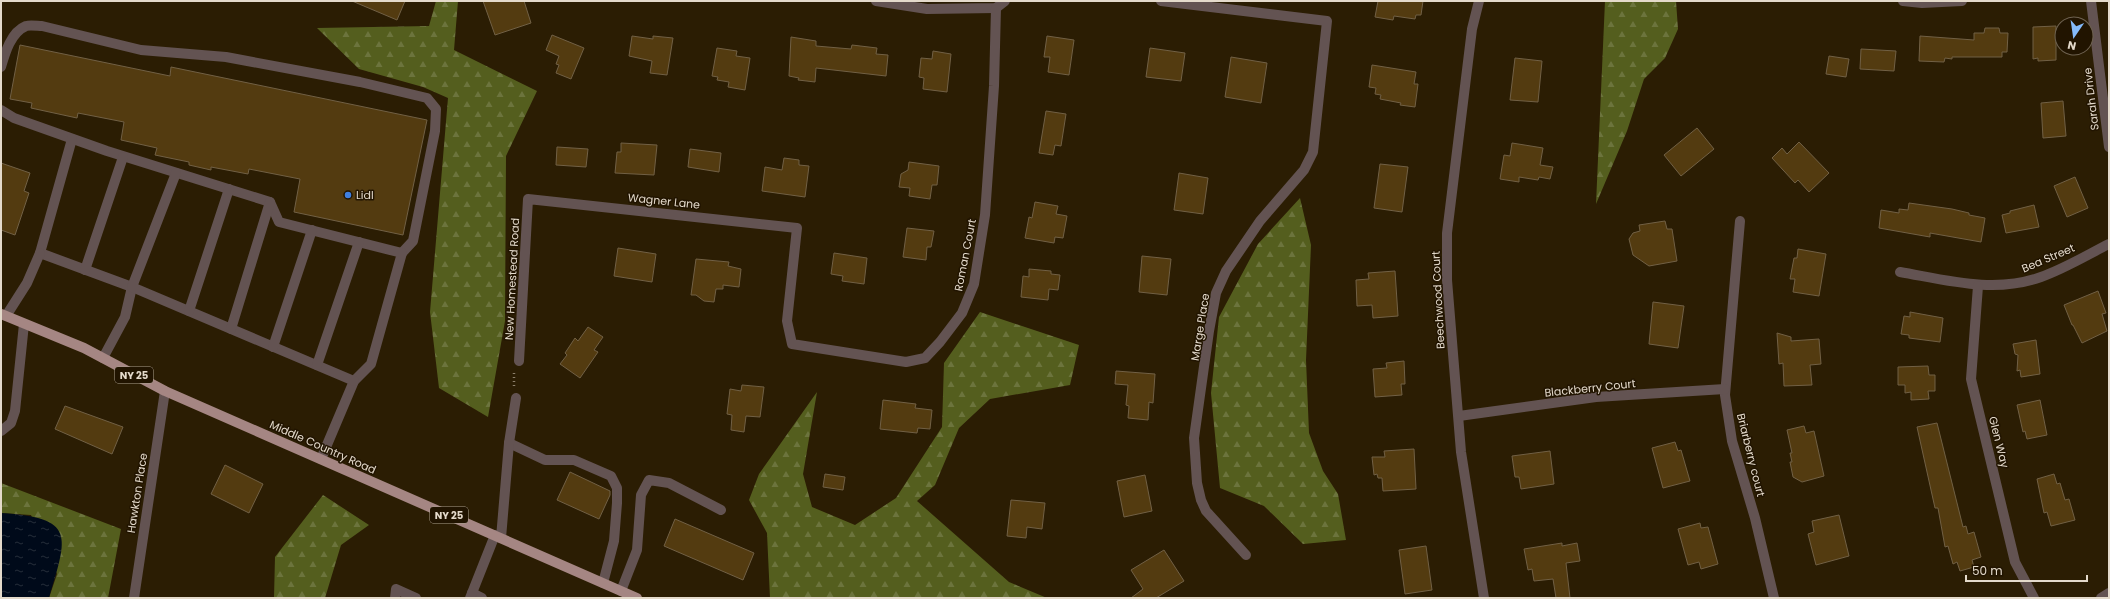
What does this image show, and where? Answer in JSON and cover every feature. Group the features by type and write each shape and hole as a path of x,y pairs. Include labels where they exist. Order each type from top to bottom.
{"main road":[{"name":"Middle Country Road","path":"4,315 84,348 165,391 637,598"}],"street":[{"path":"876,1 927,9 996,8 1005,1"},
{"path":"1161,1 1243,5"},
{"name":"Beechwood Court","path":"1479,1 1472,29 1447,233 1447,280 1462,452 1484,598"},
{"path":"1903,1 1922,3 1962,1"},
{"name":"Sarah Drive","path":"2091,1 2109,147"},
{"name":"Marge Place","path":"1243,5 1327,21 1313,152 1304,170 1260,221 1226,271 1216,293 1209,331 1194,438 1197,483 1201,500 1206,511 1246,555"},
{"name":"Roman Court","path":"797,228 787,321 792,344 906,362 924,358 940,342 962,313 974,284 986,207 994,86 996,8"},
{"path":"1,66 6,51 16,33 27,26 42,26 141,50 226,57 360,82 427,98 436,109 434,131 414,242 401,254 371,364 354,381 321,459"},
{"path":"1,110 14,118 72,139 270,202"},
{"path":"4,315 27,283 40,253 72,139"},
{"path":"85,270 123,156"},
{"path":"103,358 125,317 132,287 176,173"},
{"path":"189,311 229,189"},
{"name":"Wagner Lane","path":"528,199 797,228"},
{"name":"New Homestead Road","path":"519,362 528,199"},
{"path":"270,202 278,222 401,254"},
{"path":"231,329 270,202"},
{"name":"Briarberry court","path":"1740,221 1725,389 1732,441 1755,518 1774,598"},
{"path":"273,347 312,230"},
{"path":"317,365 359,242"},
{"name":"Bea Street","path":"1900,272 1978,286 2022,283 2041,277 2109,244"},
{"path":"40,253 132,287 354,381"},
{"name":"Glen Way","path":"1978,286 1971,379 2016,562 2034,598"},
{"path":"1,431 11,423 15,411 24,324"},
{"name":"Blackberry Court","path":"1459,416 1596,397 1725,389"},
{"name":"Hawkton Place","path":"134,598 165,391"},
{"path":"482,598 471,596 498,537 516,398"},
{"path":"509,443 545,460 574,460 611,476 617,488 617,503 614,540 603,583"},
{"path":"621,591 637,550 641,495 649,480 670,483 721,510"},
{"path":"395,598 396,589 416,598"},
{"path":"2102,598 2109,594"}],"path":[{"path":"516,398 513,376 519,362"}],"green space":[{"path":"436,1 458,1 454,50 537,91 506,156 505,321 488,417 439,388 430,312 448,98 423,87 359,69 317,28 429,26"},
{"path":"1605,1 1676,1 1678,29 1665,58 1644,79 1627,131 1596,204"},
{"path":"1300,198 1311,245 1306,360 1309,433 1323,471 1338,494 1346,540 1303,544 1264,506 1220,488 1211,393 1219,317 1258,244"},
{"path":"980,312 1079,345 1070,385 990,399 959,428 935,485 917,501 1009,582 1047,598 770,598 767,533 749,500 759,474 817,392 803,474 812,507 855,525 896,498 942,427 944,363"},
{"path":"1,483 121,529 108,598 49,598 57,574 31,515 1,513"},
{"path":"323,495 369,525 341,545 325,598 274,598 275,557"}],"water":[{"path":"1,513 43,520 54,525 60,534 62,545 60,559 49,598 1,598"}],"building":[{"path":"352,1 405,1 397,20"},
{"path":"483,1 524,1 531,23 495,35"},
{"path":"1378,1 1423,1 1421,15 1416,15 1415,19 1394,16 1393,20 1375,17"},
{"path":"2054,26 2054,56 2056,56 2056,60 2038,61 2038,58 2033,59 2033,27"},
{"path":"1985,28 1999,28 2000,33 2008,33 2007,52 2002,52 2002,57 1952,57 1952,59 1945,58 1944,62 1919,61 1920,36 1974,40 1974,33 1984,33"},
{"path":"552,35 584,48 571,79 556,73 559,65 556,64 559,56 546,50"},
{"path":"632,36 653,39 653,36 673,38 667,75 650,73 652,61 629,56"},
{"path":"1047,36 1074,40 1069,75 1048,72 1050,57 1044,57"},
{"path":"791,37 816,41 816,46 851,49 852,45 877,48 876,54 888,55 886,76 816,68 815,82 798,80 799,78 789,76"},
{"path":"20,45 170,76 171,67 427,120 403,235 294,212 300,179 249,169 248,174 211,167 211,170 189,165 189,162 155,155 157,148 121,140 124,122 78,113 77,118 31,108 32,103 10,99"},
{"path":"717,48 737,51 736,56 750,58 745,90 728,87 729,82 717,80 718,77 712,76"},
{"path":"1150,48 1185,53 1181,81 1146,77"},
{"path":"1861,49 1896,51 1894,71 1860,69"},
{"path":"933,51 951,54 947,92 923,89 924,78 919,77 921,58 932,59"},
{"path":"1829,56 1849,59 1846,77 1826,74"},
{"path":"1231,57 1267,63 1261,103 1225,97"},
{"path":"1515,58 1542,61 1538,102 1510,100"},
{"path":"1372,65 1416,72 1414,84 1418,84 1415,107 1400,105 1401,103 1380,99 1381,95 1375,94 1376,88 1369,87"},
{"path":"2063,101 2066,136 2043,138 2041,103"},
{"path":"1046,111 1066,114 1061,146 1055,145 1053,155 1039,153"},
{"path":"1697,128 1714,149 1681,176 1664,155"},
{"path":"1799,142 1829,173 1809,192 1798,180 1795,183 1772,158 1782,148 1787,154"},
{"path":"621,143 657,145 654,175 615,173 617,152 621,152"},
{"path":"1512,143 1543,148 1540,165 1553,167 1550,179 1539,177 1538,180 1519,177 1519,182 1500,179 1504,155 1510,156"},
{"path":"557,147 588,149 586,167 556,165"},
{"path":"690,149 721,153 719,172 688,167"},
{"path":"784,158 799,160 799,165 809,166 805,197 762,191 765,167 782,170"},
{"path":"909,162 939,166 937,185 932,185 930,199 909,196 910,188 899,187 901,174 908,170"},
{"path":"1,163 30,173 24,191 29,193 15,235 1,230"},
{"path":"1380,164 1408,167 1402,212 1374,208"},
{"path":"1179,173 1208,178 1203,214 1174,210"},
{"path":"2075,177 2088,208 2067,217 2054,186"},
{"path":"1035,202 1058,206 1056,214 1067,216 1063,238 1055,237 1054,243 1025,238 1029,217 1032,218"},
{"path":"1909,203 1952,209 1969,213 1969,215 1985,218 1981,242 1930,233 1930,237 1879,228 1881,210 1899,213 1899,209 1908,210"},
{"path":"2034,205 2039,227 2006,233 2002,215 2010,213 2010,211"},
{"path":"1665,221 1667,229 1672,229 1677,261 1649,266 1633,255 1629,239 1633,233 1640,231 1639,225"},
{"path":"907,228 934,231 931,247 927,247 926,260 903,257"},
{"path":"618,248 656,254 652,282 614,276"},
{"path":"1798,249 1826,254 1819,296 1793,292 1795,279 1790,279 1794,258 1797,258"},
{"path":"834,253 867,258 864,284 842,281 843,276 831,274"},
{"path":"1142,256 1171,259 1167,295 1139,292"},
{"path":"696,259 729,262 728,266 741,269 739,287 723,285 723,289 716,289 714,302 704,301 696,295 691,295"},
{"path":"1029,269 1051,271 1051,274 1060,275 1058,290 1049,289 1048,300 1021,297 1023,276 1029,277"},
{"path":"1395,271 1398,316 1373,318 1372,305 1357,306 1356,280 1369,279 1368,273"},
{"path":"2098,291 2106,313 2102,314 2107,331 2082,343 2072,325 2064,305"},
{"path":"1653,302 1684,306 1678,348 1649,344"},
{"path":"1910,312 1943,318 1940,342 1909,338 1909,335 1901,334 1904,316 1910,317"},
{"path":"588,327 603,337 594,350 598,352 580,378 560,364 567,355 565,353 575,338 578,341"},
{"path":"1777,333 1791,337 1791,341 1819,339 1821,364 1810,365 1812,385 1784,386 1783,363 1779,364"},
{"path":"2036,340 2040,374 2021,377 2020,370 2017,371 2018,355 2015,354 2013,344"},
{"path":"1404,361 1405,384 1401,384 1402,395 1375,397 1373,369 1387,368 1386,363"},
{"path":"1928,366 1929,375 1935,375 1935,391 1928,391 1929,399 1911,400 1911,392 1905,393 1905,385 1898,385 1898,367"},
{"path":"1116,371 1155,374 1153,403 1149,402 1148,420 1128,418 1129,406 1126,405 1128,385 1115,384"},
{"path":"742,385 764,387 760,417 746,416 744,432 731,430 732,415 727,414 730,389 741,391"},
{"path":"883,400 916,404 915,408 932,410 930,429 918,428 917,433 880,429"},
{"path":"2040,400 2047,435 2027,439 2025,431 2023,432 2017,405"},
{"path":"65,406 123,427 112,454 55,429"},
{"path":"1937,423 1963,527 1966,526 1968,534 1974,532 1981,557 1972,560 1974,567 1960,571 1957,562 1953,564 1948,546 1945,547 1938,508 1935,508 1917,427"},
{"path":"1804,426 1806,433 1814,431 1824,476 1802,482 1793,477 1790,462 1792,462 1790,453 1792,453 1787,430"},
{"path":"1675,442 1678,451 1681,450 1690,481 1663,488 1652,448"},
{"path":"1414,449 1416,489 1383,491 1382,478 1378,478 1377,474 1374,475 1372,457 1385,457 1384,451"},
{"path":"1550,451 1554,484 1521,489 1519,477 1515,477 1512,456"},
{"path":"225,465 263,484 249,513 211,494"},
{"path":"570,472 610,491 610,495 599,519 557,500"},
{"path":"825,474 845,477 843,490 823,487"},
{"path":"2054,474 2057,484 2060,483 2065,500 2069,499 2075,520 2051,526 2047,512 2044,513 2037,479"},
{"path":"1145,475 1152,511 1124,517 1117,481"},
{"path":"1011,500 1045,503 1042,529 1027,527 1026,538 1007,536"},
{"path":"1839,515 1849,556 1816,565 1808,534 1814,532 1812,521"},
{"path":"675,519 754,553 743,580 664,546"},
{"path":"1700,523 1701,528 1708,527 1718,564 1701,569 1699,562 1688,565 1678,529"},
{"path":"1562,543 1562,546 1577,543 1580,561 1566,563 1570,598 1556,598 1553,579 1534,581 1532,569 1528,570 1524,549"},
{"path":"1426,546 1432,590 1405,594 1399,550"},
{"path":"1164,550 1184,581 1156,598 1131,598 1143,589 1131,570"}],"place":[{"name":"Lidl","path":"348,195"}]}
